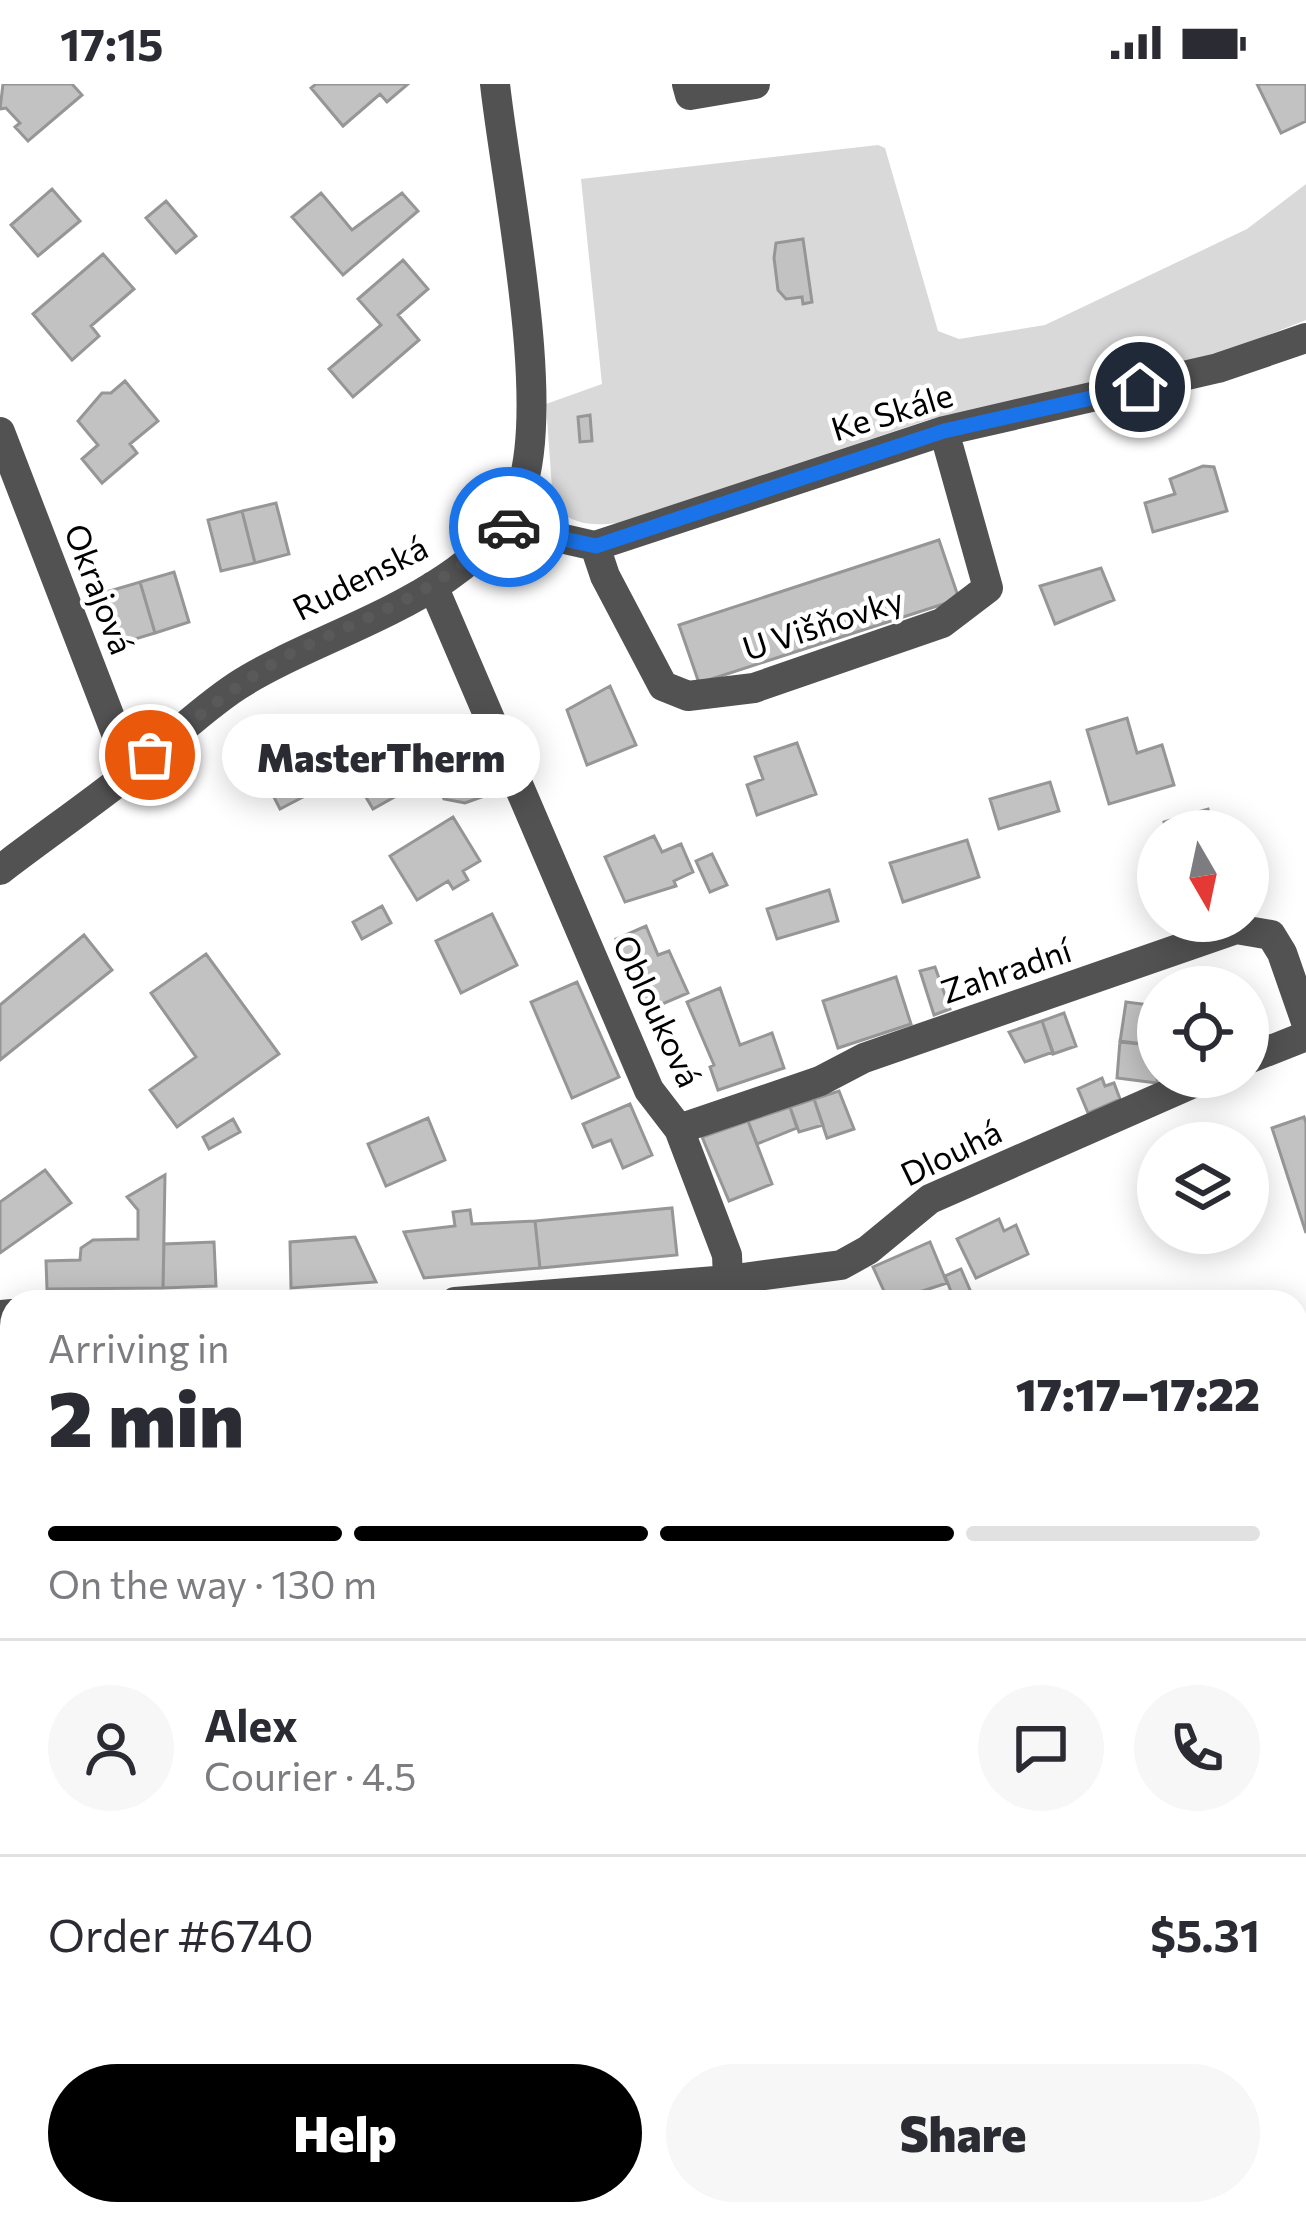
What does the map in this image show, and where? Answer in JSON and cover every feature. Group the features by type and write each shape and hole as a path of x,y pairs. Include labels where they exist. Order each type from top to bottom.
{"street":[{"name":"Rudenská","path":"0,870 233,689 290,654 433,586 476,557 502,525 521,489 531,413 495,84"},
{"path":"687,84 690,94 755,84"},
{"name":"Ke Skále","path":"596,546 944,431 1218,368 1306,338"},
{"name":"U Višňovky","path":"596,546 605,576 663,686 688,696 754,688 942,623 988,588 944,431"},
{"name":"Okrajová","path":"0,432 131,772"},
{"path":"502,525 596,546"},
{"name":"Oblouková","path":"433,586 649,1090 679,1130 727,1255 728,1280"},
{"name":"Zahradní","path":"679,1130 820,1081 864,1058 1236,929 1270,935 1282,952 1306,1022"},
{"path":"1269,1051 1306,1036"},
{"name":"Dlouhá","path":"728,1280 841,1264 868,1250 930,1199 1159,1098"},
{"path":"604,1290 728,1280"}],"shaded area":[{"path":"878,145 885,148 938,331 959,339 1045,325 1247,229 1306,184 1306,320 1205,360 928,420 618,523 582,522 559,510 553,503 546,404 602,384 581,179"}],"building":[{"path":"3,84 72,84 82,95 28,141 15,127 20,123 6,108 0,109"},
{"path":"316,84 408,84 387,102 380,94 343,126 311,88"},
{"path":"1257,84 1306,84 1306,121 1281,133"},
{"path":"52,189 80,221 38,256 11,225"},
{"path":"321,193 352,230 402,193 418,211 343,275 292,217"},
{"path":"166,201 196,236 176,253 146,218"},
{"path":"803,239 812,302 803,304 802,297 786,299 778,290 774,258 776,243"},
{"path":"103,254 134,289 91,326 99,336 72,360 33,314"},
{"path":"403,260 428,289 398,315 419,340 353,397 329,369 381,325 358,299"},
{"path":"125,381 158,421 130,444 137,453 102,483 82,459 98,445 78,421 102,393 111,393"},
{"path":"590,415 592,441 580,442 578,417"},
{"path":"1203,466 1214,467 1227,511 1153,532 1145,503 1175,494 1170,479"},
{"path":"276,503 289,554 255,563 242,511"},
{"path":"242,511 255,563 221,571 208,520"},
{"path":"939,540 959,599 699,683 679,625"},
{"path":"1101,568 1114,600 1055,624 1040,586"},
{"path":"174,572 189,622 155,633 140,582"},
{"path":"140,582 155,633 122,643 106,592"},
{"path":"610,686 636,745 587,765 567,710"},
{"path":"386,716 417,754 394,767 407,790 373,809 335,745"},
{"path":"1127,718 1137,753 1162,745 1174,785 1109,804 1087,730"},
{"path":"270,742 303,797 280,809 251,752"},
{"path":"797,743 816,794 757,815 747,785 763,779 755,757"},
{"path":"478,752 496,792 465,803 444,799 432,777"},
{"path":"1050,782 1059,811 999,829 990,799"},
{"path":"453,817 480,861 463,871 468,880 453,889 448,881 417,900 390,856"},
{"path":"654,836 662,852 681,844 693,872 674,881 676,886 625,902 605,857"},
{"path":"967,840 979,877 903,902 890,863"},
{"path":"712,854 727,885 710,892 696,861"},
{"path":"829,890 838,921 777,939 767,909"},
{"path":"382,906 391,923 362,939 353,922"},
{"path":"492,914 517,965 461,993 436,941"},
{"path":"646,926 658,955 669,951 688,993 646,1011 616,939"},
{"path":"84,935 112,970 0,1060 0,1005"},
{"path":"206,954 279,1054 177,1127 150,1090 196,1057 151,993"},
{"path":"935,967 950,1009 934,1015 920,971"},
{"path":"896,977 911,1024 838,1048 823,1001"},
{"path":"577,982 619,1077 572,1098 531,1002"},
{"path":"720,988 740,1045 772,1033 784,1068 718,1090 710,1067 714,1065 687,1002"},
{"path":"1126,1002 1137,1003 1137,1044 1120,1042"},
{"path":"1064,1013 1076,1046 1053,1054 1042,1021"},
{"path":"1042,1021 1053,1052 1025,1062 1009,1032"},
{"path":"1120,1041 1137,1043 1137,1080 1117,1078"},
{"path":"1102,1078 1105,1086 1114,1083 1120,1099 1088,1113 1078,1089"},
{"path":"839,1091 854,1129 827,1138 814,1099"},
{"path":"814,1099 823,1125 799,1132 790,1107"},
{"path":"630,1104 652,1155 623,1168 611,1140 593,1147 583,1124"},
{"path":"790,1107 797,1128 757,1144 748,1121"},
{"path":"1304,1117 1306,1123 1306,1233 1272,1128"},
{"path":"428,1118 445,1160 386,1186 368,1144"},
{"path":"233,1119 240,1132 209,1149 203,1137"},
{"path":"748,1121 772,1184 729,1201 702,1137"},
{"path":"45,1170 71,1203 0,1253 0,1202"},
{"path":"165,1175 163,1288 47,1289 46,1261 80,1260 81,1248 93,1240 138,1239 138,1210 127,1197"},
{"path":"672,1208 677,1255 540,1268 535,1221"},
{"path":"470,1210 472,1224 535,1221 540,1268 424,1278 404,1232 455,1226 453,1212"},
{"path":"999,1219 1004,1231 1016,1225 1028,1254 976,1278 957,1239"},
{"path":"355,1237 376,1282 291,1288 290,1242"},
{"path":"214,1242 216,1286 163,1288 164,1244"},
{"path":"930,1242 947,1283 926,1290 884,1290 873,1267"},
{"path":"961,1269 970,1290 950,1290 945,1276"}],"way so far":[{"path":"150,755 233,689 290,654 433,586 476,557 502,525 509,527"}],"place":[{"name":"MasterTherm","path":"150,755"}],"route":[{"path":"509,527 577,546 596,546 944,431 1140,387"}]}
